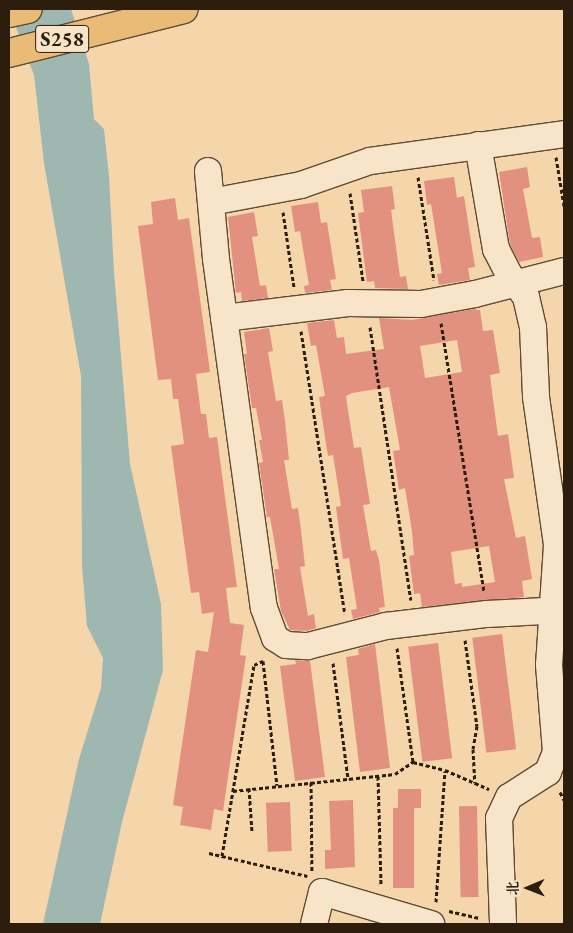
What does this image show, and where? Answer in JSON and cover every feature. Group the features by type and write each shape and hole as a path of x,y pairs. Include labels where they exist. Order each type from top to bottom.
{"main road":[{"name":"S258","path":"9,13 28,9"},
{"name":"S258","path":"9,53 115,24 184,9"}],"street":[{"path":"211,202 279,189 346,168 414,154 558,134"},
{"path":"478,145 496,249 515,283 526,297 533,327 536,397 557,546 558,611 548,665 556,752 548,772 509,797 499,818 502,924"},
{"path":"208,170 224,318 264,608 275,638 286,645 308,646 404,624 487,614 558,611"},
{"path":"224,318 298,309 438,301 564,271"},
{"path":"314,924 317,885 434,916"}],"path":[{"path":"558,134 564,206"},
{"path":"414,154 487,614"},
{"path":"346,168 366,304 404,624 413,762"},
{"path":"279,189 298,309 339,639 348,779"},
{"path":"461,617 477,726 473,749 475,783"},
{"path":"222,856 254,665 262,661 275,638"},
{"path":"262,661 276,785"},
{"path":"233,791 395,774 413,762 445,770 509,797"},
{"path":"434,916 445,770"},
{"path":"378,776 381,893"},
{"path":"311,782 317,885"},
{"path":"249,788 252,832"}],"water":[{"path":"9,9 71,9 89,64 94,119 104,129 109,176 114,272 130,464 161,604 163,670 122,822 100,924 43,924 79,759 101,688 103,658 87,626 82,566 81,376 44,163 34,75"}],"building":[{"path":"527,167 530,187 523,189 532,238 540,237 543,257 519,262 510,244 499,172"},
{"path":"454,177 457,198 464,196 475,267 468,268 470,280 439,285 437,274 442,273 431,204 427,205 424,181"},
{"path":"392,186 395,209 391,210 400,277 406,276 408,289 375,288 374,281 367,282 358,213 364,212 361,190"},
{"path":"175,198 178,220 189,218 210,372 196,374 201,414 206,414 209,438 217,437 237,587 226,588 230,623 244,625 240,655 246,656 223,811 214,809 211,830 180,825 183,807 173,805 196,650 208,652 214,612 202,614 199,592 191,593 171,446 184,444 178,399 173,399 171,379 158,380 138,226 153,224 151,202"},
{"path":"318,202 321,223 327,222 336,279 330,280 332,290 305,293 304,286 309,285 300,231 295,232 291,206"},
{"path":"254,212 258,236 252,237 260,286 266,285 268,298 242,301 241,292 236,293 228,217"},
{"path":"474,309 480,310 483,331 493,330 500,373 490,375 498,436 508,434 514,478 504,479 516,538 525,536 532,579 522,581 524,597 422,607 420,593 414,594 409,556 414,555 412,531 405,488 399,490 393,451 400,450 389,387 352,393 346,396 348,410 354,448 361,447 370,504 363,505 371,551 376,550 379,560 385,607 379,608 380,612 353,619 351,610 357,609 349,558 343,559 336,507 341,506 333,455 328,456 319,397 325,396 316,345 311,346 307,323 334,320 337,338 344,337 346,354 384,349 379,318 412,320","holes":["457,340 462,372 425,378 420,346","489,546 495,582 462,587 462,583 455,584 451,552"]},
{"path":"269,328 273,351 268,352 276,401 282,400 285,421 289,460 284,460 292,509 298,508 301,530 305,566 300,567 308,616 314,614 316,628 306,631 290,630 281,611 274,569 279,569 270,517 267,517 259,463 263,462 259,440 262,440 256,408 252,408 244,354 247,354 244,332"},
{"path":"502,634 516,749 486,753 472,638"},
{"path":"438,643 452,758 422,762 408,647"},
{"path":"375,644 390,768 360,772 346,657 359,655 358,649"},
{"path":"295,660 310,661 325,777 295,781 280,666 296,664"},
{"path":"398,789 421,789 421,808 414,808 414,888 393,888 393,808 398,808"},
{"path":"353,800 355,867 325,869 325,850 331,850 329,801"},
{"path":"290,802 292,851 268,852 266,803"},
{"path":"459,806 477,806 479,897 461,897"}]}
